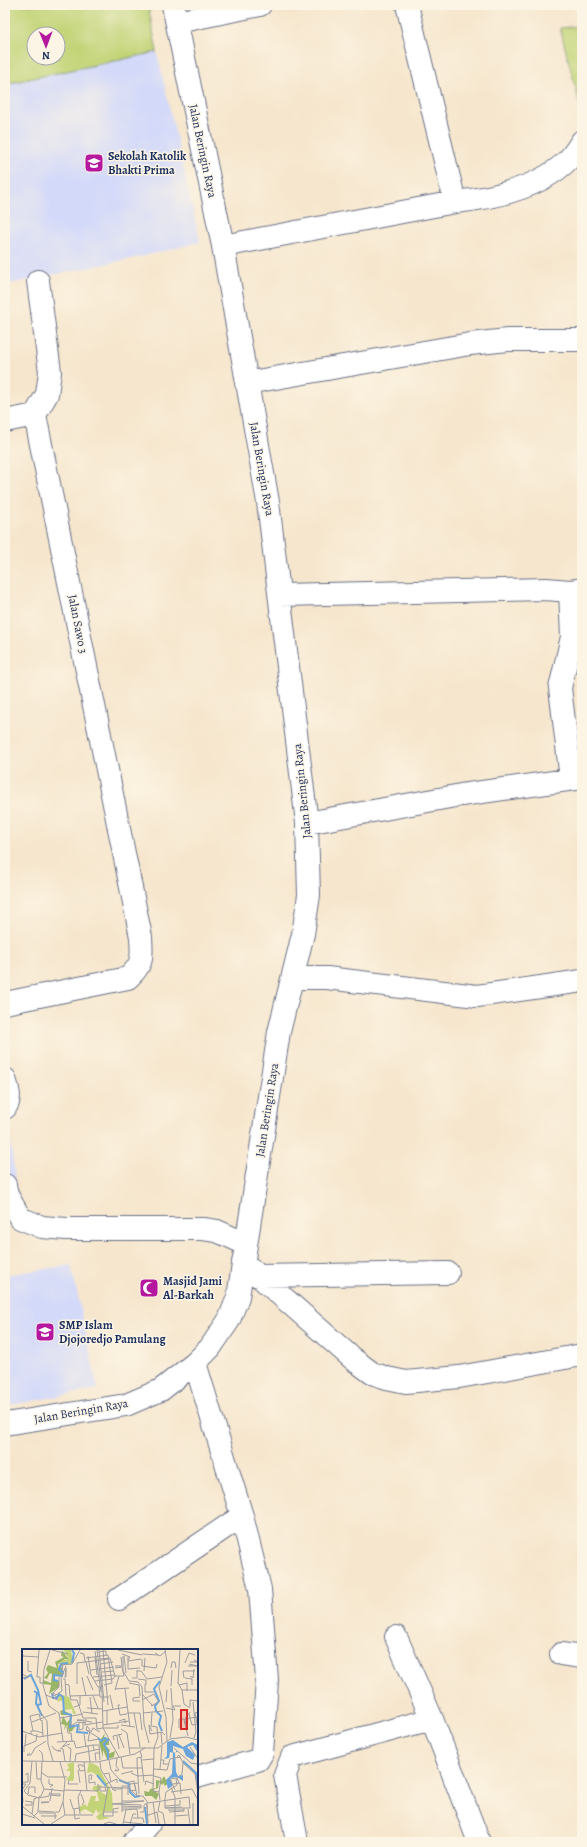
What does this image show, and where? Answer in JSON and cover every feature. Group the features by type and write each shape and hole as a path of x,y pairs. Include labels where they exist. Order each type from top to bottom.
{"street":[{"path":"175,13 260,5"},
{"path":"407,5 455,202"},
{"name":"Jalan Beringin Raya","path":"5,1424 126,1405 161,1390 195,1363 210,1348 229,1320 249,1261 279,1032 303,934 309,895 307,823 268,502 223,246 175,13"},
{"path":"223,246 455,202 478,200 530,185 570,159 582,141"},
{"path":"5,421 35,415 47,394 50,372 38,281"},
{"path":"246,383 470,344 508,340 582,340"},
{"name":"Jalan Sawo 3","path":"5,1003 128,978 139,968 142,953 141,937 35,415"},
{"path":"280,595 546,589 576,590 572,637 560,688 576,779 461,795 307,823"},
{"path":"293,978 328,978 478,996 582,981"},
{"path":"5,1079 9,1102 5,1108"},
{"path":"5,1185 7,1195 20,1218 42,1227 66,1229 204,1229 216,1232 354,1359 372,1372 387,1378 406,1382 459,1377 582,1355"},
{"path":"249,1261 448,1273"},
{"path":"195,1363 242,1516 260,1589 267,1680 262,1753 258,1760 198,1777"},
{"path":"119,1599 242,1516"},
{"path":"396,1638 432,1719 479,1842"},
{"path":"297,1842 285,1774 292,1756 432,1719"},
{"path":"134,1842 148,1825"}],"shaded area":[{"name":"Sekolah Katolik Bhakti Prima","path":"157,52 200,242 140,257 5,285 5,84"},
{"path":"5,1111 11,1144 17,1196 5,1198"},
{"name":"SMP Islam Djojoredjo Pamulang","path":"71,1265 98,1389 5,1406 5,1275"}],"green space":[{"path":"5,5 148,5 157,52 5,84"},
{"path":"582,26 582,114 560,28"}],"place":[{"name":"Sekolah Katolik Bhakti Prima","path":"94,163"},
{"name":"Masjid Jami Al-Barkah","path":"149,1288"},
{"name":"SMP Islam Djojoredjo Pamulang","path":"45,1332"}]}
